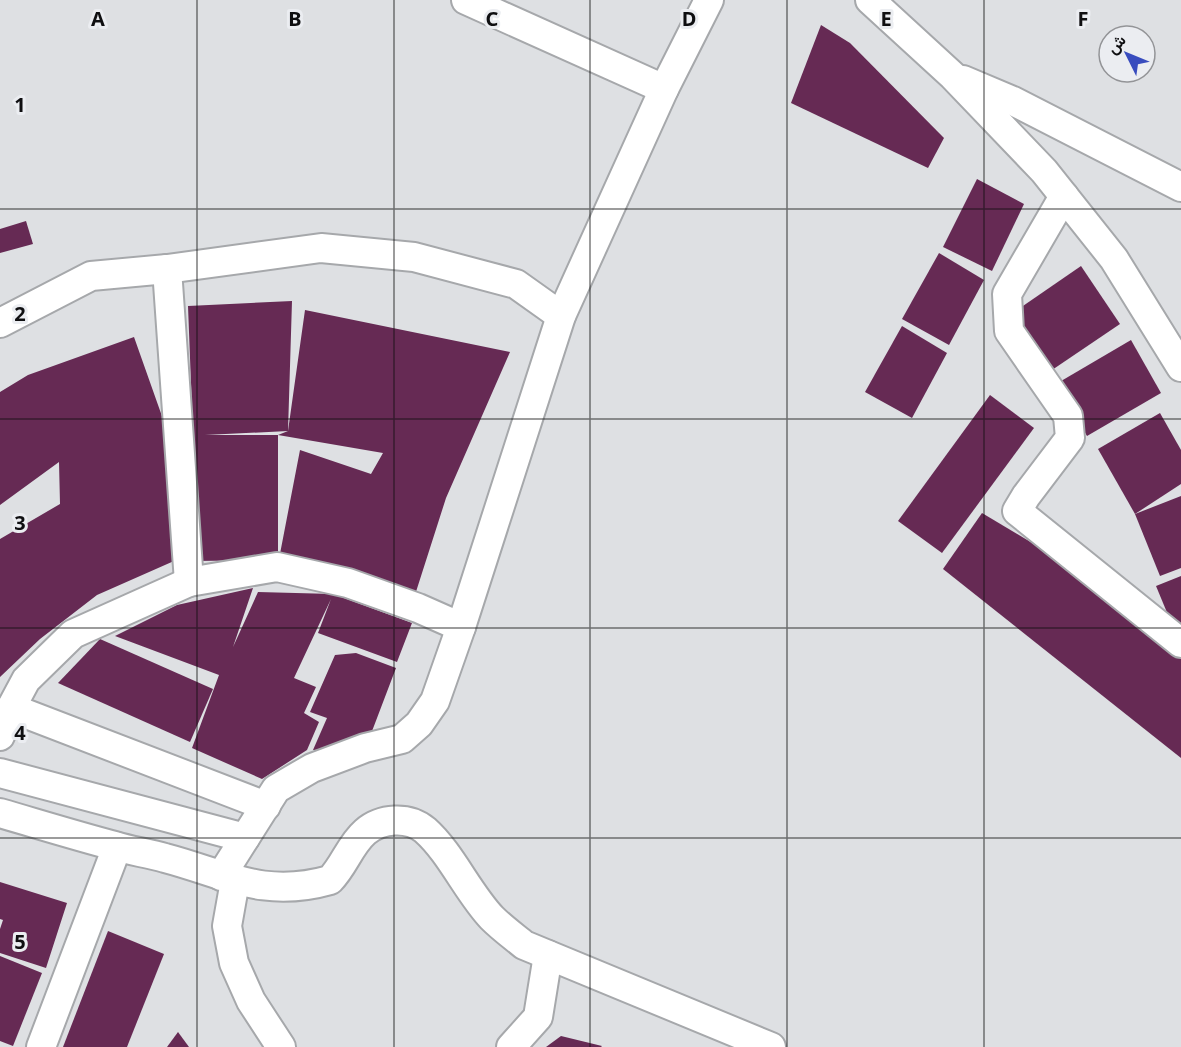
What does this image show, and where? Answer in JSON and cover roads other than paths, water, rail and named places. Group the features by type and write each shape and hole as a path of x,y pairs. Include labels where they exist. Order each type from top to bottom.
{"street":[{"path":"466,0 664,89"},
{"path":"281,1047 251,1000 234,963 227,926 228,878 245,838 276,789 312,768 365,748 402,739 419,724 435,701 561,316 664,89 709,0"},
{"path":"870,0 953,76 1044,171 1114,259 1180,364"},
{"path":"953,76 1013,101 1181,187"},
{"path":"1064,196 1007,294 1009,332 1068,416 1070,438 1017,511 1181,643"},
{"path":"0,323 91,276 167,269 321,248 414,258 516,284 561,316"},
{"path":"167,269 189,582"},
{"path":"0,736 11,708 26,680 73,634 189,582 278,567 348,583 418,608 461,627"},
{"path":"11,708 266,806"},
{"path":"0,773 245,838"},
{"path":"0,813 117,847 165,858 256,886 271,887 307,885 330,880 365,832 381,822 400,820 424,830 492,918 524,945 771,1047"},
{"path":"41,1047 117,847"},
{"path":"511,1047 538,1017 548,955"}]}
